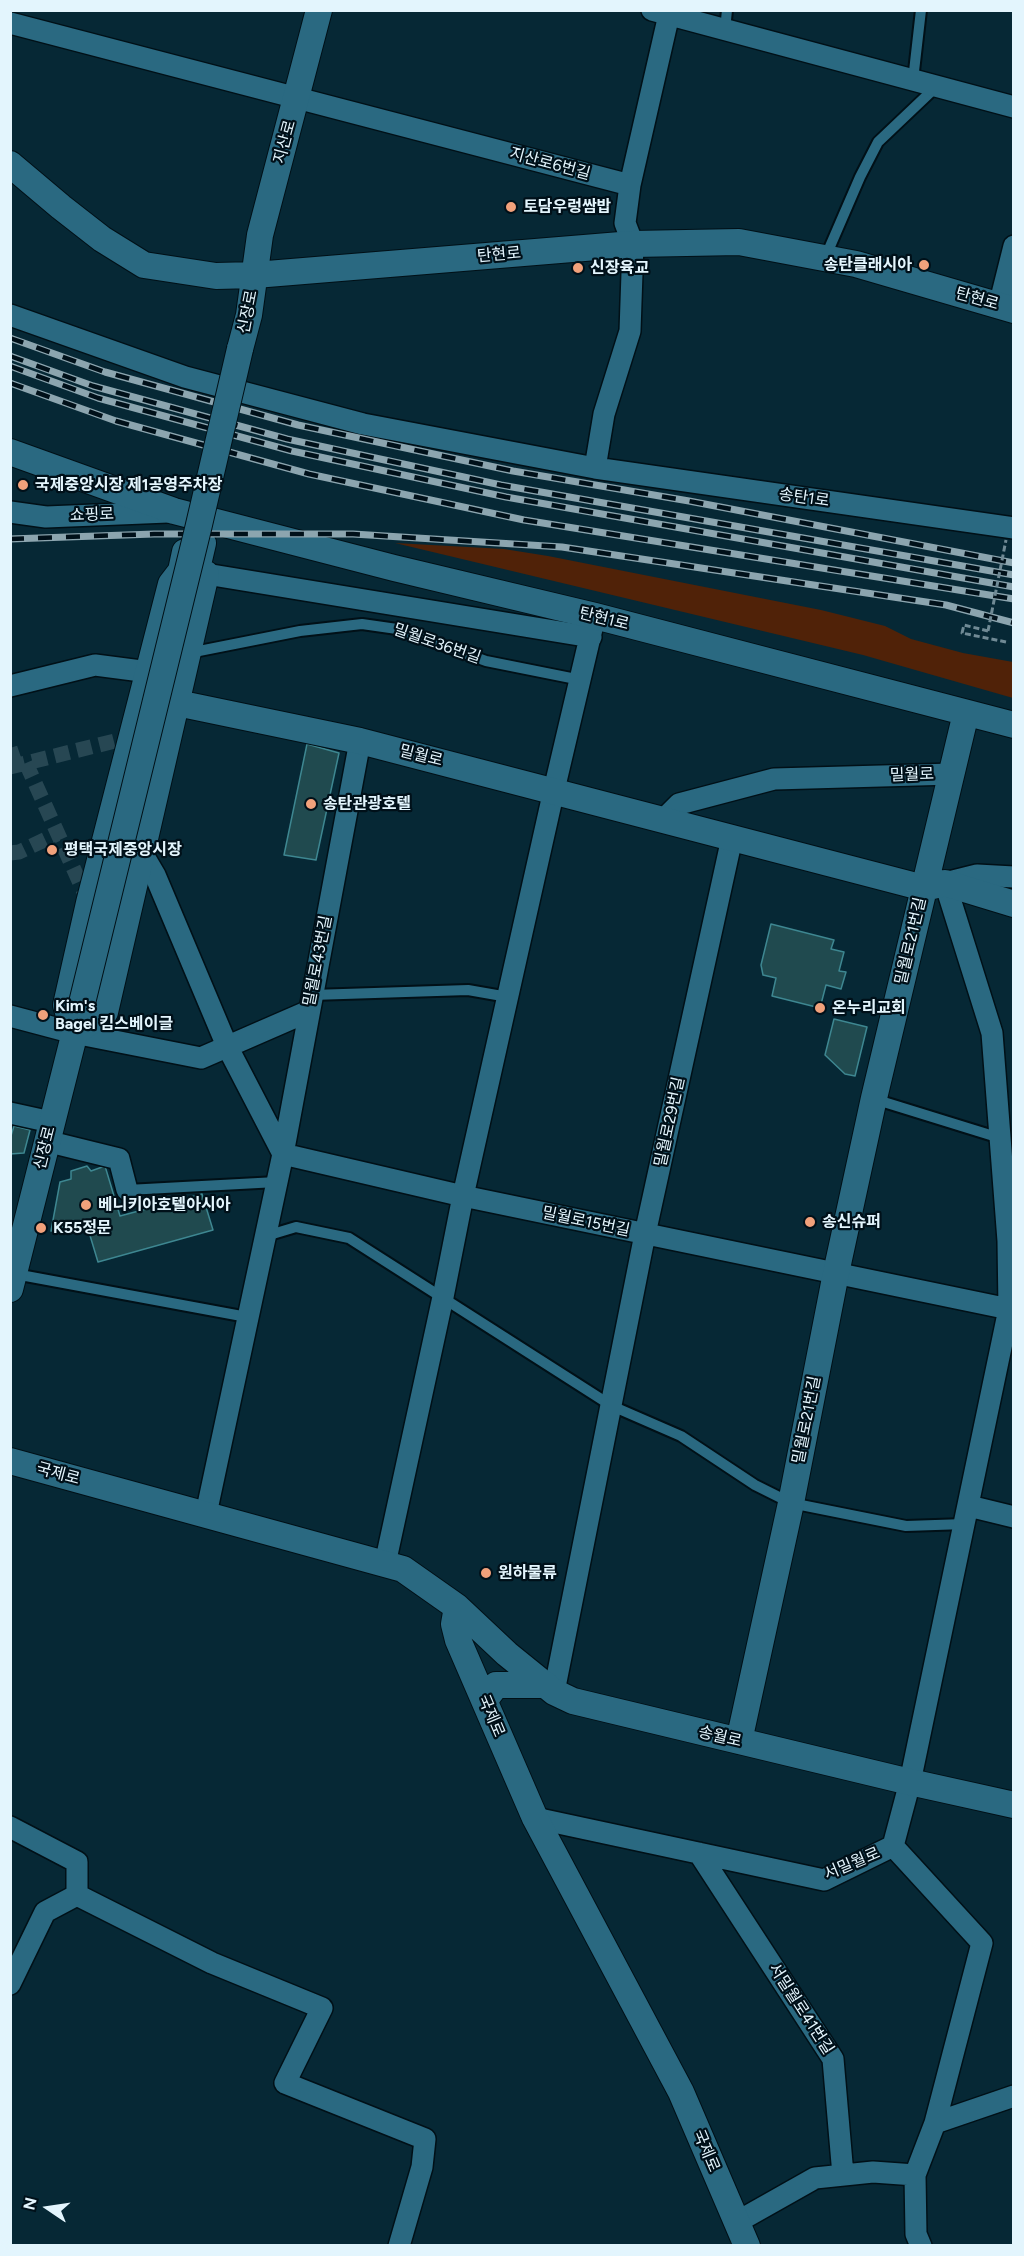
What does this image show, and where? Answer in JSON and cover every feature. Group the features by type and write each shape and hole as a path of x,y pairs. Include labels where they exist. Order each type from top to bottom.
{"street":[{"name":"지산로","path":"255,274 260,236 319,10"},
{"path":"595,468 604,414 630,331 633,244 626,223 630,184 663,12 726,20 913,80 1014,107"},
{"name":"지산로6번길","path":"10,23 630,184"},
{"name":"탄현로","path":"10,164 94,232 144,265 216,276 633,244 740,242 856,264 1006,308"},
{"path":"1006,308 1014,246"},
{"name":"신장로","path":"13,1282 20,1212 49,1131 81,1007 249,315 255,274"},
{"name":"송탄1로","path":"10,315 185,377 363,424 595,468 1010,534"},
{"name":"쇼핑로","path":"10,452 192,516"},
{"name":"쇼핑로","path":"10,512 46,517 192,516"},
{"path":"192,516 196,573 593,627 463,1196 385,1564"},
{"path":"74,1033 66,1005 89,903 171,584 181,571 192,516"},
{"name":"탄현1로","path":"192,516 394,568 593,627 1014,726"},
{"path":"74,1033 105,1012 206,574"},
{"path":"10,686 95,665 149,672"},
{"name":"밀월로","path":"177,703 360,741 732,838 1014,904"},
{"name":"밀월로","path":"934,886 966,713"},
{"name":"밀월로43번길","path":"206,1514 283,1154 360,741"},
{"name":"밀월로","path":"664,819 680,804 774,779 953,774"},
{"name":"밀월로29번길","path":"550,1688 612,1406 645,1234 732,838"},
{"path":"142,853 155,874 227,1046 283,1154"},
{"path":"893,1846 910,1782 1011,1300 992,1032 934,886 977,875 1014,877"},
{"name":"밀월로21번길","path":"739,1741 791,1503 836,1274 874,1098 934,886"},
{"path":"10,1016 74,1033 201,1058 310,1003"},
{"path":"10,1113 119,1159 127,1190"},
{"name":"밀월로15번길","path":"283,1154 463,1196 836,1274 1011,1300"},
{"name":"국제로","path":"10,1461 403,1569 415,1575 457,1606 454,1624 456,1633 535,1818 681,2092 747,2246"},
{"path":"967,1515 1014,1517"},
{"name":"송월로","path":"457,1606 507,1654 550,1688 586,1705 1012,1807"},
{"path":"485,1700 489,1691 496,1685 550,1688"},
{"name":"서밀월로","path":"535,1818 824,1880 893,1846 982,1943 935,2123 915,2175 916,2234 921,2246"},
{"path":"10,1827 78,1862 77,1895"},
{"name":"서밀월로41번길","path":"699,1853 833,2059 843,2175"},
{"path":"10,1983 45,1912 77,1895"},
{"path":"77,1895 212,1963 322,2008 285,2083 425,2139 422,2167 399,2246"},
{"path":"935,2123 1014,2096"},
{"path":"737,2222 815,2178 873,2172 915,2175"}],"lane":[{"path":"913,80 921,10"},
{"path":"825,258 860,177 878,142 937,86"},
{"name":"밀월로36번길","path":"187,654 300,631 362,624 397,629 486,661 580,680"},
{"path":"310,1003 468,990 508,997"},
{"path":"874,1098 1000,1138"},
{"path":"127,1190 277,1182"},
{"path":"266,1236 296,1227 349,1238 612,1406 681,1436 755,1485 791,1503 906,1526 967,1515"},
{"path":"13,1282 247,1317"}],"path":[{"path":"1006,642 962,633 964,625 988,631 1010,534"}],"shaded area":[{"path":"395,543 504,549 548,556 821,610 885,626 911,639 963,653 1013,662 1013,698 863,655"}],"building":[{"name":"송탄관광호텔","path":"307,744 339,753 316,860 284,855"},
{"path":"771,924 834,940 831,949 844,952 839,971 846,972 841,989 826,985 820,1008 772,996 776,978 763,975 761,965"},
{"path":"834,1019 867,1027 855,1076 845,1074 825,1055"},
{"path":"14,1126 30,1130 24,1153 10,1154 10,1139"},
{"name":"베니키아호텔아시아","path":"87,1166 91,1171 105,1166 120,1216 202,1194 213,1230 98,1262 85,1219 51,1231 60,1182 71,1179 71,1171"}],"tunnel":[{"path":"10,767 131,737"},
{"path":"10,748 16,766"},
{"path":"26,763 89,903"},
{"path":"10,853 19,852 57,834"}],"railway":[{"path":"10,338 105,372 298,425 513,471 689,501 1014,563"},
{"path":"10,356 93,386 287,439 501,485 1014,575"},
{"path":"10,366 98,398 292,451 506,497 1014,587"},
{"path":"10,383 116,421 309,474 524,520 1014,599"},
{"path":"10,539 154,534 353,534 562,547 946,605 1014,623"}],"place":[{"name":"토담우렁쌈밥","path":"511,207"},
{"name":"송탄클래시아","path":"924,265"},
{"name":"신장육교","path":"578,268"},
{"name":"국제중앙시장 제1공영주차장","path":"23,485"},
{"name":"송탄관광호텔","path":"311,804"},
{"name":"평택국제중앙시장","path":"52,850"},
{"name":"온누리교회","path":"820,1008"},
{"name":"Kim's Bagel 킴스베이글","path":"43,1015"},
{"name":"베니키아호텔아시아","path":"86,1205"},
{"name":"송신슈퍼","path":"810,1222"},
{"name":"K55정문","path":"41,1228"},
{"name":"원하물류","path":"486,1573"}]}
